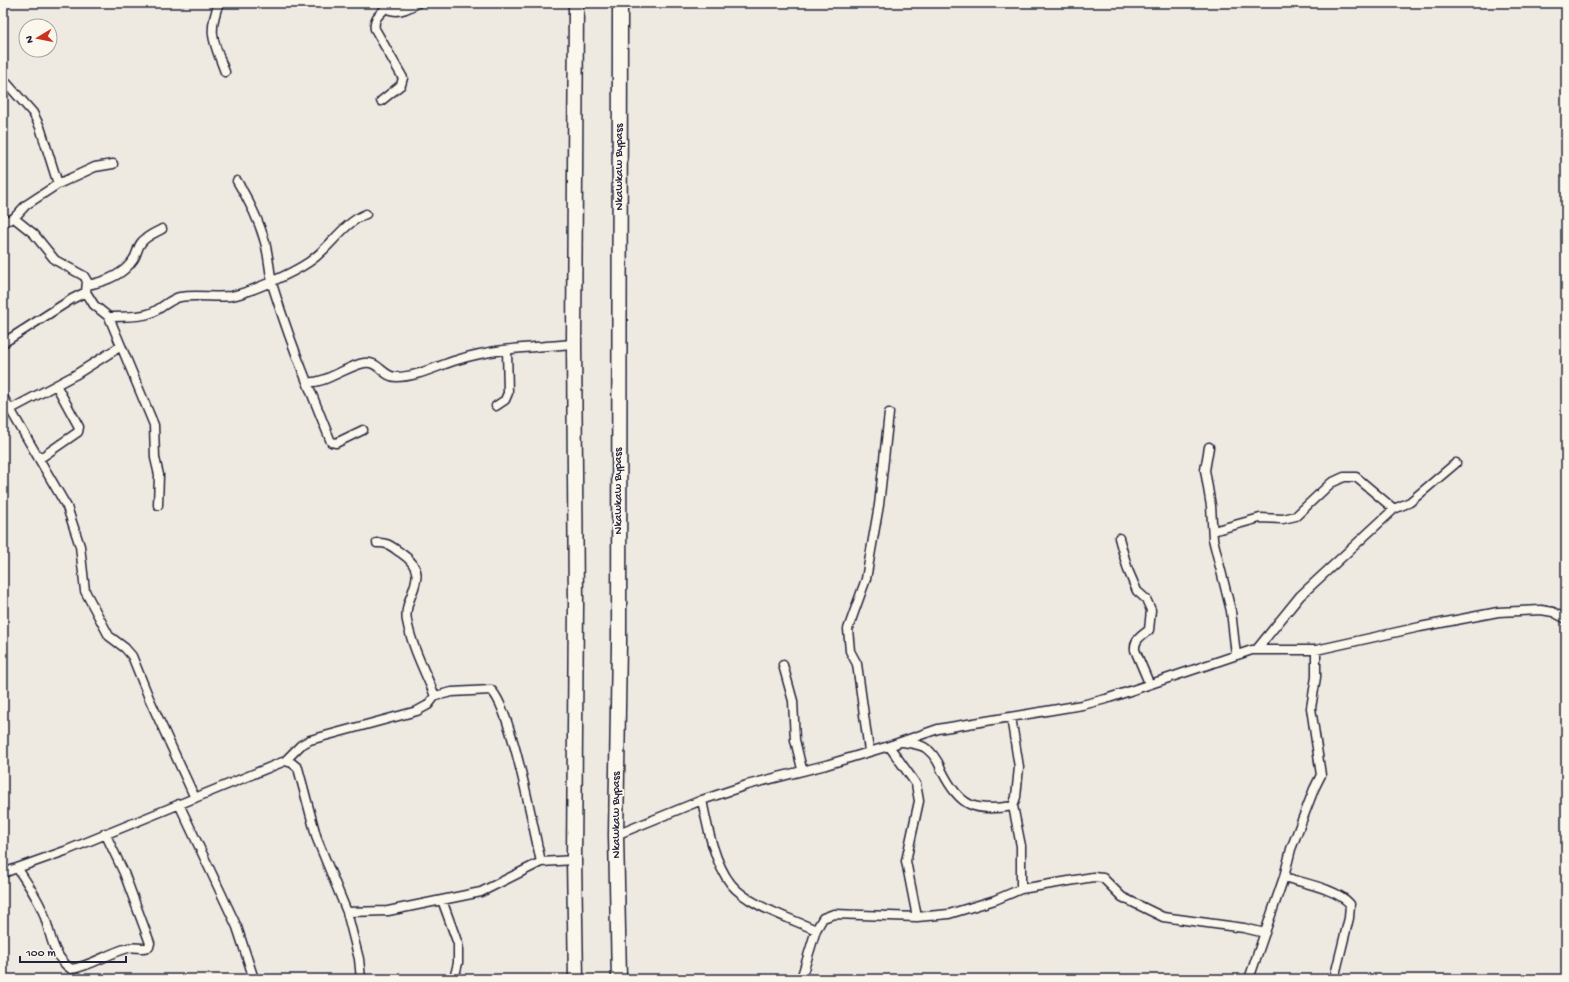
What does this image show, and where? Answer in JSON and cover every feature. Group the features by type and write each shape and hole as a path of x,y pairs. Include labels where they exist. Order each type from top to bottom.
{"highway":[{"path":"576,3 574,344 576,604 574,860 576,979"},
{"name":"Nkawkaw Bypass","path":"620,3 619,644 616,835 620,979"}],"street":[{"path":"219,3 213,18 212,33 225,72"},
{"path":"381,101 401,85 403,78 375,29 374,22 387,5 390,10 400,11 418,3"},
{"path":"3,79 33,113 40,127 58,184"},
{"path":"3,222 14,218 26,205 58,184 95,167 113,164"},
{"path":"237,181 251,205 264,240 272,281 290,341 331,442 336,443 363,430"},
{"path":"109,317 150,313 178,298 197,295 210,298 233,296 272,281 309,262 326,249 353,219 366,214"},
{"path":"14,218 34,234 55,260 84,276 94,305 109,317 154,425 155,458 159,476 158,505"},
{"path":"3,343 87,288 105,282 126,268 134,260 141,243 147,237 162,229"},
{"path":"307,382 311,383 365,362 374,364 386,374 395,377 433,370 457,360 507,350 574,344"},
{"path":"10,409 56,385 121,346"},
{"path":"496,406 505,400 508,393 507,350"},
{"path":"38,459 78,432 79,427 56,385"},
{"path":"3,397 38,459 68,507 80,546 85,591 109,636 125,648 132,656 149,698 195,798"},
{"path":"869,751 857,664 850,651 848,629 867,572 879,505 889,413"},
{"path":"1209,447 1205,470 1212,506 1213,539 1231,612 1236,655"},
{"path":"1257,649 1300,596 1394,509 1410,502 1456,463"},
{"path":"1213,531 1260,518 1283,520 1296,516 1331,483 1344,477 1356,477 1394,509"},
{"path":"1119,538 1128,570 1137,591 1146,599 1151,610 1149,630 1134,644 1135,650 1149,683"},
{"path":"377,543 386,543 408,558 414,565 417,577 406,617 409,630 435,696"},
{"path":"616,835 702,800 903,742 938,729 1088,703 1257,649 1316,650 1420,627 1498,612 1541,610 1553,612 1566,619"},
{"path":"1250,979 1284,877 1291,849 1314,789 1321,775 1311,708 1316,677 1316,650"},
{"path":"783,665 793,702 796,740 802,770"},
{"path":"3,873 18,869 285,761 301,745 310,740 417,711 428,705 435,696 452,692 488,689 494,692 498,698 523,780 541,862"},
{"path":"1010,717 1019,767 1016,797 1013,806 1021,846 1021,889"},
{"path":"903,742 923,747 934,755 949,785 966,803 980,809 1013,806"},
{"path":"889,746 916,784 919,801 906,861 917,917"},
{"path":"285,761 292,763 298,768 317,839 347,912 361,979"},
{"path":"702,800 709,834 720,864 730,883 747,898 816,930"},
{"path":"179,804 237,927 254,979"},
{"path":"18,869 40,905 51,942 57,954 71,969 94,962 129,947 147,948 150,946 150,943 124,873 105,833"},
{"path":"347,912 378,912 481,892 541,862 574,860"},
{"path":"801,979 816,930 822,918 834,914 917,917 949,914 995,900 1021,889 1093,877 1102,878 1122,897 1163,917 1244,928 1265,933"},
{"path":"1284,877 1331,892 1345,898 1350,904 1349,918 1334,979"},
{"path":"442,900 458,944 458,963 454,979"}]}
